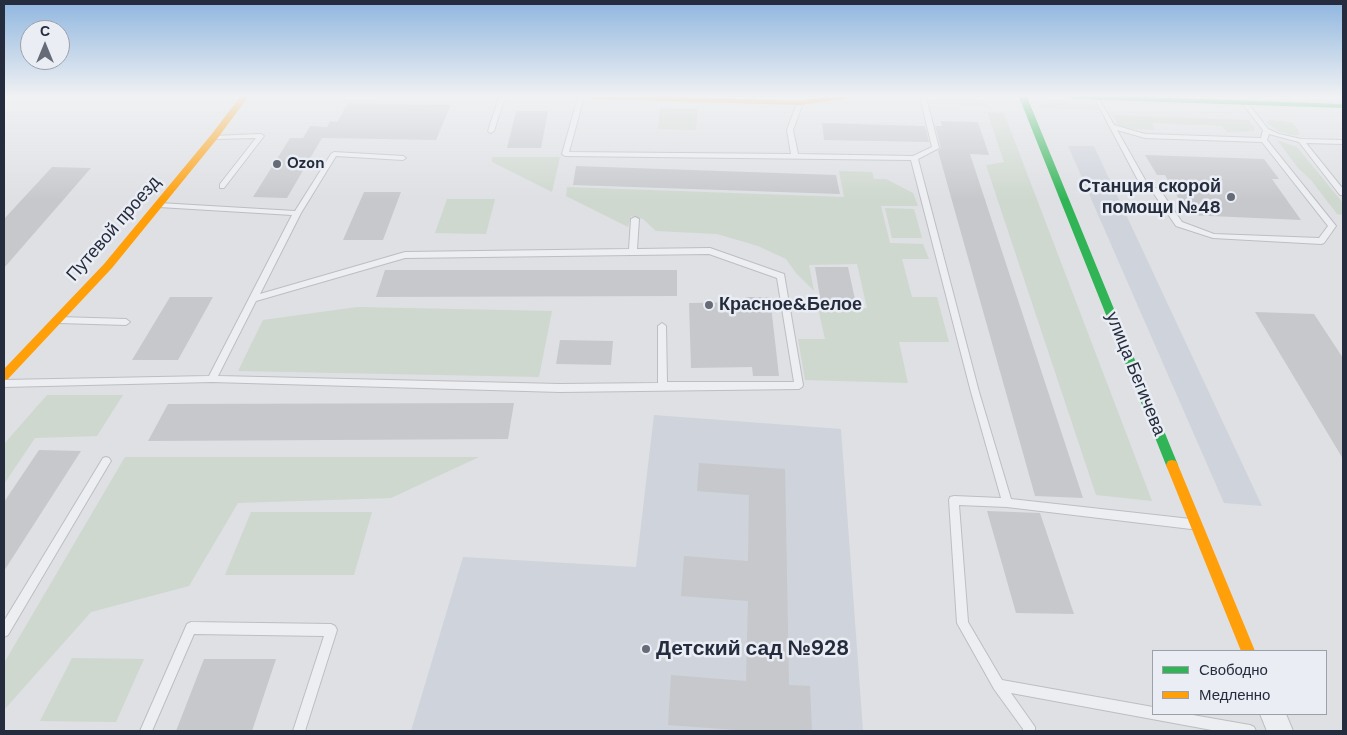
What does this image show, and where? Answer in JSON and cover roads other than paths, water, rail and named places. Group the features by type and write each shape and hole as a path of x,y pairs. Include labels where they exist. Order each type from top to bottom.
{"street":[{"name":"Путевой проезд","path":"4,376 108,266 218,131"},
{"name":"улица Бегичева","path":"1037,131 1248,650"},
{"path":"1273,715 1280,731"}],"lane":[{"path":"571,131 565,154 914,158 936,148 932,131"},
{"path":"790,131 795,156"},
{"path":"1115,131 1146,186 1157,192 1179,224 1213,236 1321,241 1332,226 1264,140 1266,131"},
{"path":"1129,131 1145,136 1264,140"},
{"path":"1270,131 1300,141 1343,142"},
{"path":"214,137 261,136 222,186"},
{"path":"1300,141 1343,193"},
{"path":"212,379 297,212 334,154 403,158"},
{"path":"914,158 975,392 1007,504"},
{"path":"159,204 297,212"},
{"path":"633,252 635,219"},
{"path":"4,384 212,379 560,388 799,385 781,276 710,251 405,255 252,299"},
{"path":"57,320 126,322"},
{"path":"662,326 663,386"},
{"path":"4,630 106,461"},
{"path":"1030,731 998,685 963,623 954,500 1196,525"},
{"path":"146,731 191,628 331,630 300,731"},
{"path":"998,685 1152,714"},
{"path":"1160,715 1250,731"}],"place":[{"name":"Ozon","path":"277,164"},
{"name":"Станция скорой помощи №48","path":"1231,197"},
{"name":"Красное&Белое","path":"709,305"},
{"name":"Детский сад №928","path":"646,649"}]}
